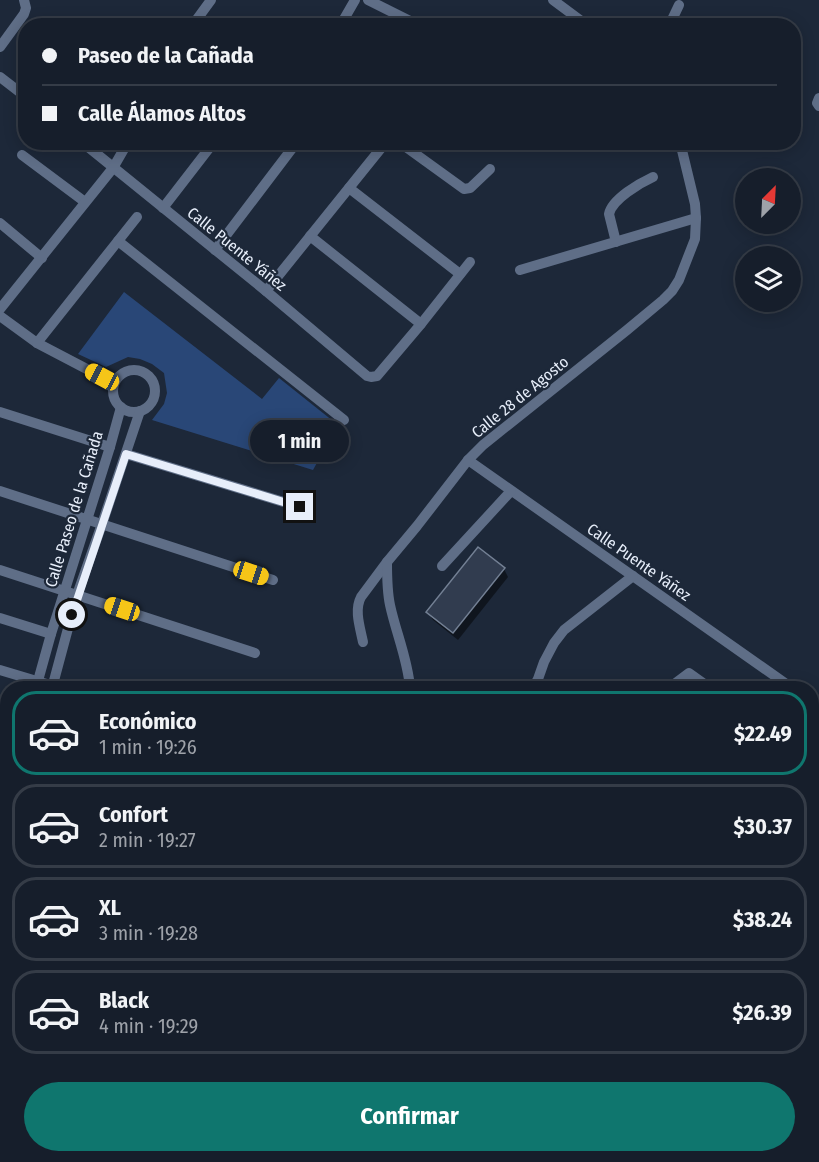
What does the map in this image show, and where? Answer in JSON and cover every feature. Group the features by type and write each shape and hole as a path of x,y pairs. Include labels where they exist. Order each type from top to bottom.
{"street":[{"path":"21,18 26,8 24,0"},
{"path":"198,18 211,0"},
{"path":"345,18 355,0"},
{"path":"368,0 404,18"},
{"path":"553,0 577,18"},
{"path":"673,18 679,5"},
{"path":"0,47 18,22"},
{"path":"0,77 18,91"},
{"path":"819,98 817,103 819,106"},
{"name":"Calle Puente Yáñez","path":"92,150 266,291 363,374 377,376 421,324"},
{"path":"0,309 113,168 123,150"},
{"path":"163,208 208,150"},
{"path":"215,250 291,150"},
{"path":"266,291 380,150"},
{"path":"410,150 464,189 470,188 490,169"},
{"name":"Calle 28 de Agosto","path":"363,642 358,602 468,460 483,445 627,330 672,291 680,280 695,239 696,218 695,204 682,150"},
{"path":"22,155 85,202"},
{"path":"616,242 610,210 617,201 642,182 653,177"},
{"path":"349,188 460,274"},
{"path":"37,343 137,217"},
{"path":"520,270 696,218"},
{"path":"0,223 42,258"},
{"path":"310,236 421,324 470,262"},
{"path":"118,241 344,420"},
{"path":"0,316 37,343 102,377 115,381"},
{"path":"139,371 150,378 154,397 140,411 121,407 113,395 115,381 125,372 139,371"},
{"name":"Calle Paseo de la Cañada","path":"37,681 121,407"},
{"name":"Calle Paseo de la Cañada","path":"56,681 77,595 140,411"},
{"path":"0,412 110,447"},
{"path":"126,454 300,507"},
{"name":"Calle Puente Yáñez","path":"468,460 782,681"},
{"path":"0,491 273,580"},
{"path":"442,566 511,491"},
{"path":"387,562 387,591 409,681"},
{"path":"0,570 255,653"},
{"path":"537,681 554,643 564,630 633,576"},
{"path":"0,618 51,634"},
{"path":"0,670 26,681"},
{"path":"678,681 689,673 700,681"}],"shaded area":[{"path":"124,292 262,399 279,378 338,425 313,470 152,420 164,404 167,393 164,373 140,359 128,357 106,367 78,354"}],"building":[{"path":"478,547 505,568 453,633 426,612"}],"route":[{"path":"72,615 126,454 300,507"}]}
